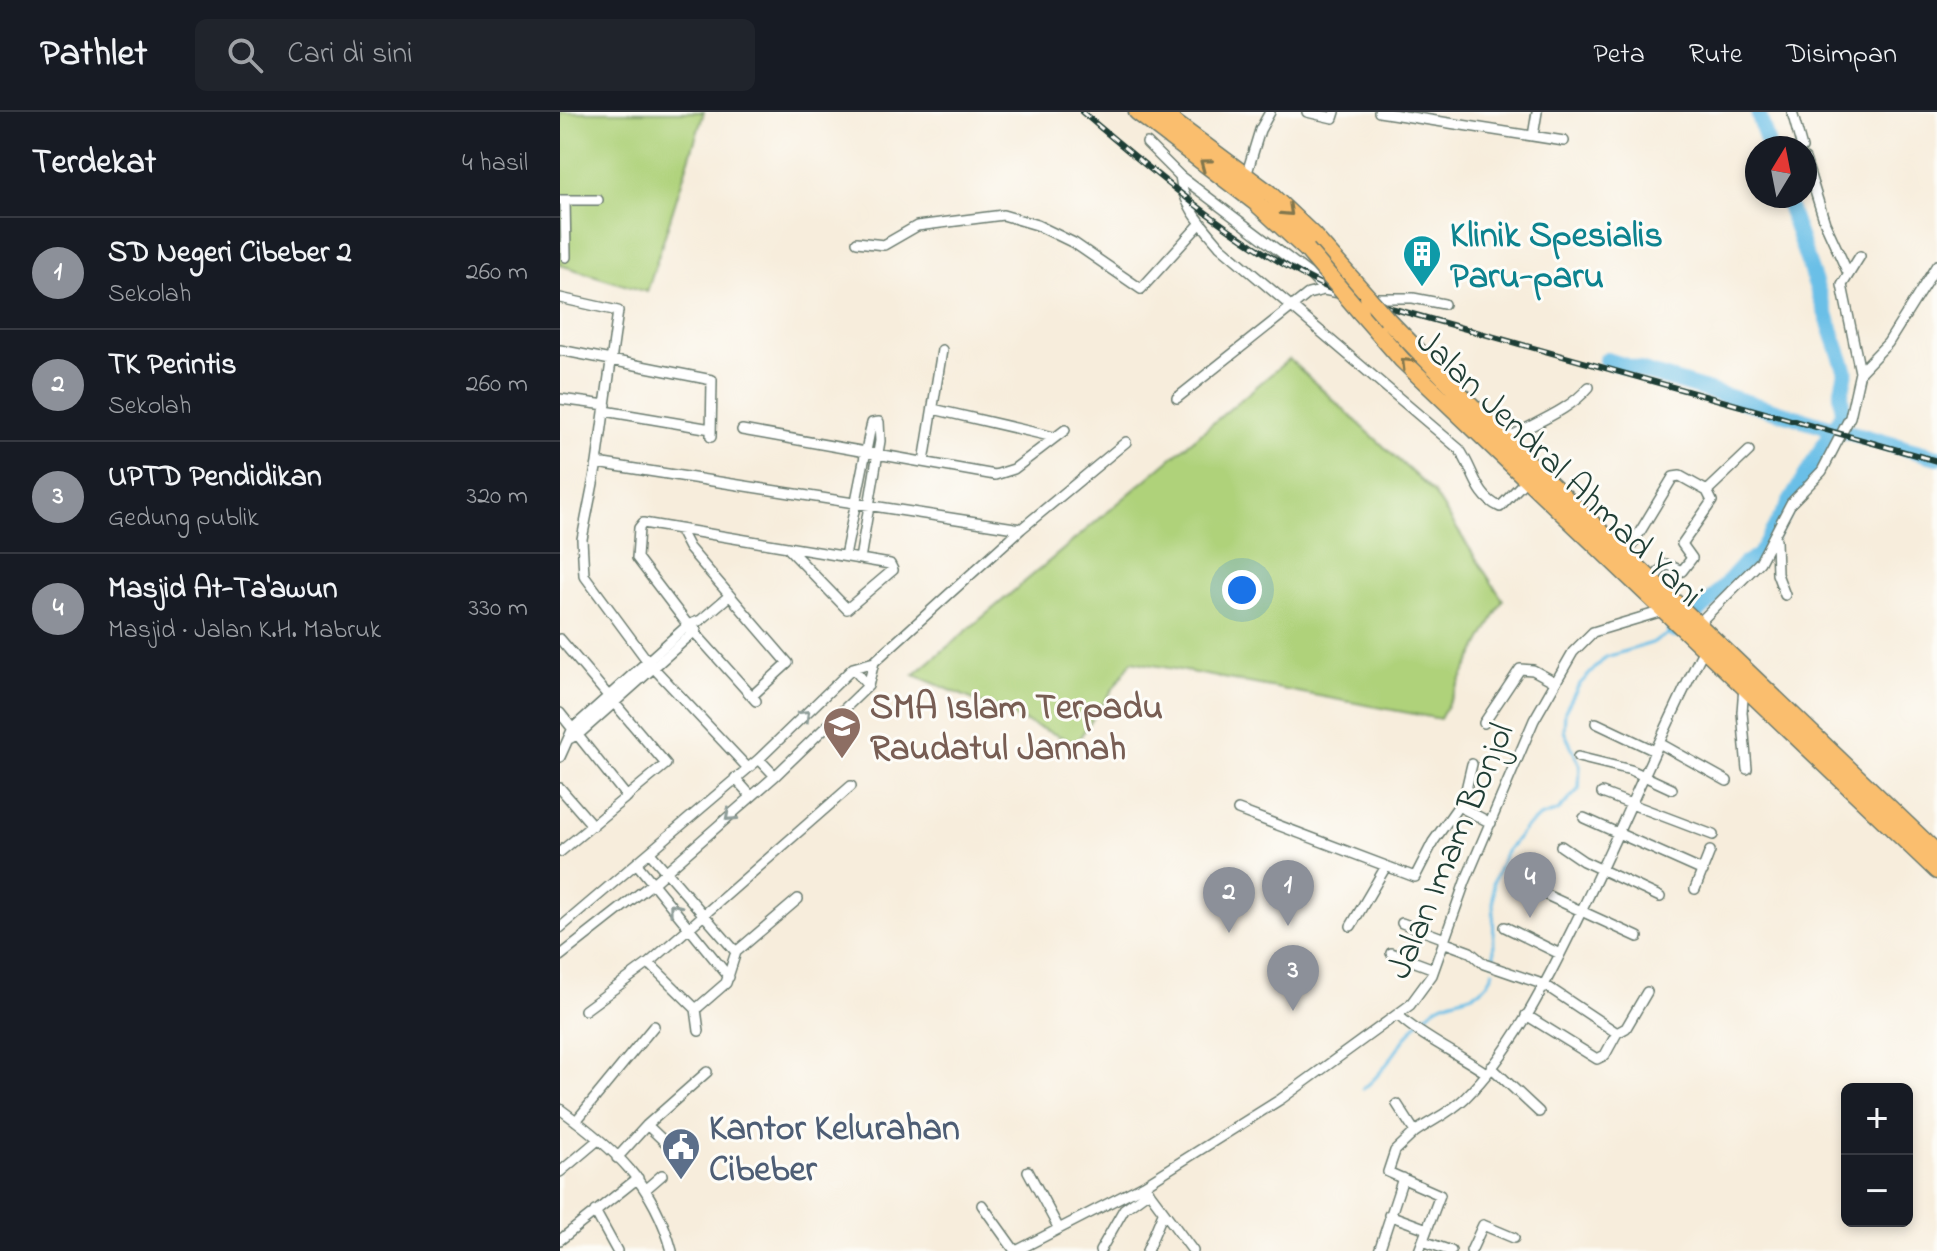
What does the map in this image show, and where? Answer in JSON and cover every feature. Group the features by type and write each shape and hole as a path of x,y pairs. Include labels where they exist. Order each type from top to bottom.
{"highway":[{"name":"Jalan Jendral Ahmad Yani","path":"1137,112 1256,203 1307,250 1402,360 1527,479 1689,623 1937,853"},
{"name":"Jalan Jendral Ahmad Yani","path":"1160,112 1293,215 1387,319 1505,440 1652,580 1744,686 1937,871"}],"street":[{"path":"1246,176 1260,130 1270,112"},
{"path":"1307,112 1333,118 1335,112"},
{"path":"1379,112 1564,141"},
{"path":"1533,136 1537,112"},
{"path":"1792,112 1799,136"},
{"path":"1147,143 1180,176 1308,273 1324,290"},
{"path":"1180,176 1185,197 1200,224 1220,246 1459,449 1469,473 1494,504 1500,507 1527,479"},
{"path":"1817,197 1847,271"},
{"path":"566,257 562,200 598,200"},
{"path":"857,242 884,245 917,226 1003,215 1037,225 1074,243 1141,289 1200,224"},
{"path":"1451,1251 1421,1246 1440,1195 1388,1172 1388,1165 1395,1151 1415,1132 1447,1113 1489,1070 1545,985 1603,870 1657,747 1689,623 1760,562 1776,537 1791,503 1828,462 1850,417 1860,372 1842,285 1847,271 1860,256"},
{"path":"1860,372 1894,335 1937,265"},
{"path":"1177,398 1262,334 1308,294 1324,290 1378,299 1413,298 1444,304"},
{"path":"560,298 618,311 597,463 582,539 584,575 652,666 747,767"},
{"path":"560,350 712,380 711,433 560,399"},
{"path":"924,462 942,350"},
{"path":"1505,440 1539,419 1565,409 1589,387"},
{"path":"933,409 1054,437"},
{"path":"845,556 872,423 879,422 878,453 860,559"},
{"path":"742,430 1003,475 1065,430"},
{"path":"575,943 560,928 759,759 853,668 874,662 1021,529 1126,442"},
{"path":"1707,491 1749,451"},
{"path":"597,463 1021,529"},
{"path":"1626,555 1673,477 1680,476 1707,491 1712,501 1710,508 1682,544 1692,558 1691,563 1682,571 1666,564 1652,580"},
{"path":"679,529 689,548 788,663 754,699 692,629 636,554 641,523 679,529 788,548 890,564 893,570 847,609 788,548"},
{"path":"1776,537 1777,574 1785,595"},
{"path":"560,757 576,731 729,596"},
{"name":"Jalan Imam Bonjol","path":"1015,1251 1058,1227 1147,1188 1399,1016 1420,993 1434,969 1534,720 1573,652 1593,632 1689,623"},
{"path":"560,639 668,767 560,852"},
{"path":"560,956 653,883 775,776 868,686 874,662"},
{"path":"853,668 868,686"},
{"path":"1484,723 1520,669 1533,670 1555,682"},
{"path":"1744,686 1742,712 1747,769"},
{"path":"560,713 627,797"},
{"path":"1596,723 1657,747 1727,781"},
{"path":"1578,757 1643,775 1672,789"},
{"path":"759,759 775,776"},
{"path":"1238,810 1415,877 1433,842 1460,807 1472,764"},
{"path":"735,778 751,796"},
{"path":"585,1010 649,963 851,786"},
{"path":"560,788 593,826"},
{"path":"1602,793 1713,835"},
{"path":"1460,807 1491,823"},
{"path":"1584,818 1703,871"},
{"path":"1561,846 1660,897"},
{"path":"1695,889 1710,851"},
{"path":"650,853 736,952"},
{"path":"637,864 729,977"},
{"path":"1351,926 1385,868"},
{"path":"1531,888 1638,937"},
{"path":"696,1009 729,977 736,952 798,899"},
{"path":"1402,923 1470,952 1484,964 1545,985 1617,1033"},
{"path":"1505,927 1560,954"},
{"path":"1391,953 1434,969"},
{"path":"649,963 696,1009 699,1031"},
{"path":"1526,1015 1599,1060 1617,1033 1626,1028 1647,992"},
{"path":"1399,1016 1415,1031 1433,1037 1489,1070 1539,1112"},
{"path":"576,1121 654,1026"},
{"path":"617,1158 647,1125 707,1072"},
{"path":"1397,1104 1415,1132"},
{"path":"560,1109 598,1140 647,1188 661,1214 672,1251"},
{"path":"647,1125 667,1144"},
{"path":"560,1172 598,1140"},
{"path":"1028,1171 1058,1227"},
{"path":"647,1188 662,1175"},
{"path":"560,1240 638,1178"},
{"path":"1391,1251 1380,1250 1403,1178"},
{"path":"1100,1251 1124,1209 1147,1188 1193,1251"},
{"path":"982,1205 1015,1251"},
{"path":"595,1211 616,1250"},
{"path":"1147,1251 1163,1213"},
{"path":"1389,1215 1427,1229"},
{"path":"1471,1251 1483,1225 1514,1238"}],"green space":[{"path":"560,112 704,112 647,292 560,265"},
{"path":"1289,359 1433,492 1503,600 1440,719 1132,661 1076,743 914,675"}],"waterway":[{"path":"1758,112 1765,136"},
{"path":"1674,631 1711,601 1744,564 1758,556 1843,413 1841,394 1846,372 1789,208"},
{"path":"1606,360 1839,430"},
{"path":"1844,431 1937,457"},
{"path":"1494,963 1493,883 1505,853 1525,828 1540,817 1558,811 1579,789 1580,765 1564,731 1565,711 1579,685 1606,657 1652,643 1674,631"},
{"path":"1363,1089 1374,1080 1427,1014 1446,1002 1478,992 1485,987 1493,971"}],"railway":[{"path":"1082,112 1237,235 1341,294 1937,461"}],"place":[{"name":"Klinik Spesialis Paru-paru","path":"1422,288"},
{"name":"SMA Islam Terpadu Raudatul Jannah","path":"842,760"},
{"name":"Masjid At-Ta'awun","path":"1530,918"},
{"name":"SD Negeri Cibeber 2","path":"1288,926"},
{"name":"TK Perintis","path":"1229,933"},
{"name":"UPTD Pendidikan","path":"1293,1011"},
{"name":"Kantor Kelurahan Cibeber","path":"681,1181"}]}
